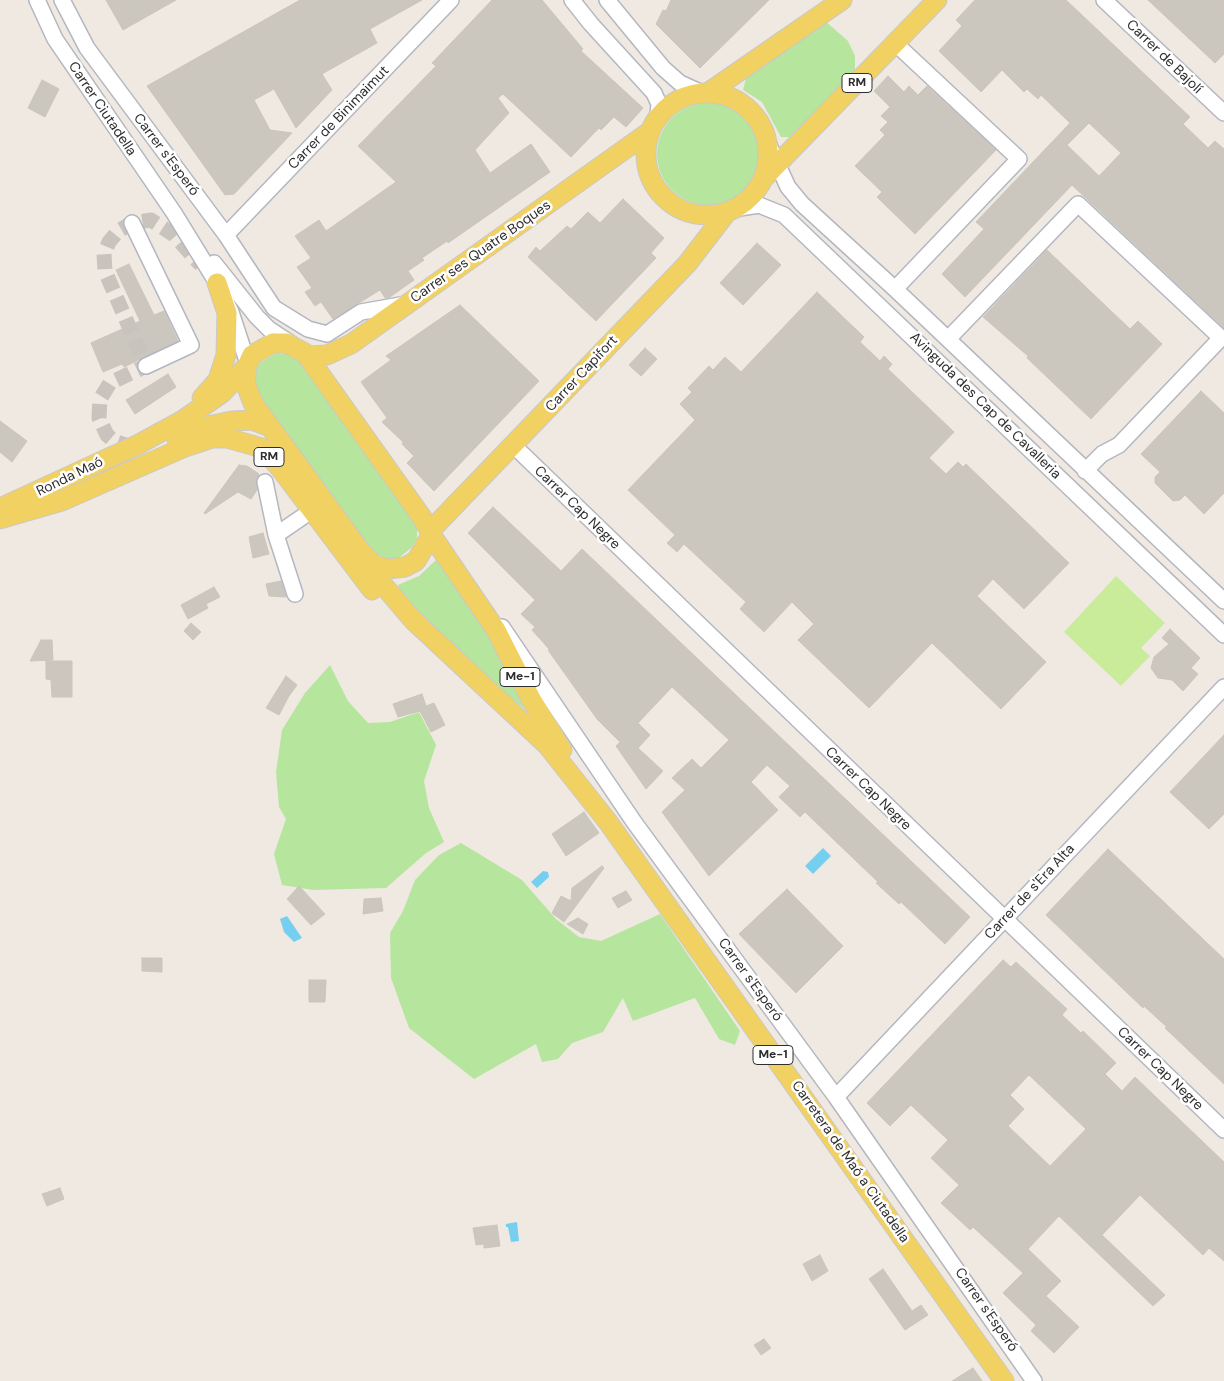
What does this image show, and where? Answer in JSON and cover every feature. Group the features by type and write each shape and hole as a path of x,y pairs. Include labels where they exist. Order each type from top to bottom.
{"main road":[{"path":"730,210 710,215 694,214 678,208 664,199 654,186 647,170 645,151 649,132 658,115 677,100 705,92 842,0"},
{"name":"RM","path":"730,210 750,197 762,181 778,167 937,0"},
{"name":"RM","path":"705,92 724,94 740,102 754,114 762,127 767,141 768,163 762,181"},
{"name":"Carrer ses Quatre Boques","path":"147,440 222,393 259,349 273,343 286,343 317,357 340,351 489,248 649,132"},
{"name":"Carrer Capifort","path":"430,532 514,446 599,354 688,264 730,210"},
{"path":"147,440 188,412 218,380 226,355 228,335 227,313 217,283"},
{"name":"Carretera de Maó a Ciutadella","path":"302,351 430,532 496,630 531,699 608,822"},
{"name":"RM","path":"247,365 245,382 248,392 270,427 362,553 380,568 405,567 416,561 426,547 430,532"},
{"name":"RM","path":"0,518 71,489 202,427 252,420 270,427"},
{"name":"RM","path":"0,518 62,501 185,447 212,438 226,438 262,448 280,468 370,587 430,646 464,669"},
{"name":"Ronda Maó","path":"0,508 147,440"},
{"name":"Carretera de Maó a Ciutadella","path":"362,553 372,572 413,620 464,669 520,717 547,745 608,822 1004,1381"}],"street":[{"name":"Carrer Ciutadella","path":"37,0 55,39 70,63 174,213 217,283 231,312 247,365"},
{"name":"Carrer s'Esperó","path":"62,0 87,48 226,235 274,308 308,329 327,334 361,312 407,304"},
{"name":"Carrer de Binimaimut","path":"226,235 451,0"},
{"path":"572,0 591,24 654,93 659,104 658,115"},
{"path":"607,0 663,68 680,84 705,92"},
{"name":"Carrer de Bajolí","path":"1104,0 1224,114"},
{"path":"895,289 1019,159 896,44"},
{"name":"Avinguda des Cap de Cavalleria","path":"767,141 788,187 802,204 895,289 1224,601"},
{"path":"948,339 1078,204 1221,338 1119,446 1102,454 1085,471"},
{"name":"Avinguda des Cap de Cavalleria","path":"730,210 759,205 784,215 1224,635"},
{"name":"Carrer Ciutadella","path":"174,213 258,317 269,328 302,351"},
{"path":"132,223 191,345 146,366"},
{"name":"Carrer Cap Negre","path":"514,446 1224,1130"},
{"path":"265,482 276,535 295,594"},
{"path":"276,535 311,511"},
{"name":"Carrer s'Esperó","path":"464,582 496,619 634,822 836,1097 1034,1381"},
{"name":"Carrer de s'Era Alta","path":"836,1097 1224,687"}],"green space":[{"path":"825,21 848,41 855,56 855,74 790,137 781,137 762,102 743,90 747,75"},
{"path":"708,103 727,107 744,118 755,135 759,154 755,173 744,190 727,201 708,205 689,201 672,190 661,173 657,154 661,135 672,118 689,107"},
{"path":"277,353 291,355 302,361 417,525 417,539 411,548 400,557 389,560 368,550 259,397 254,382 256,369 261,362"},
{"path":"438,558 486,625 528,708 527,711 450,647 402,595 398,585 419,576"},
{"path":"1116,576 1165,623 1141,648 1150,656 1121,686 1064,632"},
{"path":"330,665 348,701 368,723 390,722 419,712 436,745 424,781 429,808 444,842 426,853 386,888 313,890 282,885 274,854 286,819 279,807 276,772 282,730 305,693"},
{"path":"461,843 522,880 556,919 579,937 601,941 660,914 740,1031 735,1045 719,1039 695,998 633,1021 623,998 603,1032 572,1043 558,1059 542,1062 536,1044 474,1079 409,1028 391,978 390,933 403,911 415,880 439,855"}],"water":[{"path":"823,848 831,856 813,874 805,866"},
{"path":"543,871 548,872 549,877 537,888 531,882"},
{"path":"287,916 302,938 294,942 284,932 280,919"},
{"path":"517,1222 519,1241 511,1242 506,1224"}],"building":[{"path":"106,0 176,0 123,30"},
{"path":"300,0 422,0 370,29 377,43 322,74 332,90 296,128 274,89 254,100 270,130 292,133 234,194 225,195 147,86"},
{"path":"492,0 542,0 583,49 581,51 643,108 626,127 614,117 601,130 599,128 571,157 503,94 498,98 509,113 475,150 490,173 531,144 550,172 448,243 447,241 422,258 424,260 408,271 414,280 390,297 385,298 380,290 333,319 321,302 315,306 305,292 312,288 297,267 311,258 295,236 319,220 326,231 396,182 358,146 436,66 432,63"},
{"path":"671,0 769,0 700,68 656,24 663,10 666,11"},
{"path":"975,0 1066,0 1190,117 1183,124 1208,148 1215,141 1224,149 1224,328 1072,185 965,297 942,274 984,229 976,222 1070,123 1041,95 1038,99 1027,89 1024,92 1002,70 981,92 939,51 962,26 956,20","holes":["1089,123 1121,153 1099,176 1067,145"]},
{"path":"1148,0 1224,0 1224,54 1215,63"},
{"path":"888,76 904,92 909,86 918,95 927,86 996,150 915,234 877,197 882,192 855,166 885,135 880,130 888,122 881,116 890,107 874,91"},
{"path":"42,80 59,89 45,117 28,108"},
{"path":"623,199 664,238 651,253 656,258 596,321 528,257 536,247 540,251 567,226 571,229 588,212 600,223"},
{"path":"757,243 781,265 743,305 720,283"},
{"path":"1047,250 1130,329 1138,321 1162,344 1091,419 1027,358 1028,356 983,317"},
{"path":"129,264 154,315 164,311 178,341 124,367 122,364 103,372 91,343 140,321 116,270"},
{"path":"817,292 864,337 860,342 880,361 884,356 892,364 888,369 954,432 929,458 946,474 958,462 963,467 966,464 1069,563 1024,609 993,579 977,596 1046,662 1001,709 932,643 869,708 798,640 814,624 792,602 764,632 740,609 746,602 684,544 677,552 667,543 675,535 628,490 695,420 680,404 692,392 688,388 709,366 713,370 725,357 741,372"},
{"path":"460,305 539,381 434,491 407,463 414,456 402,444 403,442 382,422 387,418 361,382 391,360 386,356"},
{"path":"645,348 657,359 641,376 629,365"},
{"path":"168,374 176,387 135,414 126,400"},
{"path":"1201,391 1224,413 1224,493 1204,514 1185,495 1180,500 1173,501 1155,483 1155,477 1160,472 1141,454"},
{"path":"0,421 27,441 12,462 0,452"},
{"path":"239,465 247,466 259,474 256,480 257,490 251,499 238,492 205,514 204,513"},
{"path":"493,507 561,571 582,549 970,917 945,944 901,902 899,904 876,883 878,882 805,812 800,817 779,797 790,786 767,765 751,782 778,810 709,876 662,812 685,790 672,778 692,759 701,768 729,740 672,687 638,723 650,735 638,748 663,771 646,789 616,746 620,742 597,719 549,649 532,630 535,627 521,614 535,600 468,533"},
{"path":"263,533 269,554 253,558 249,537"},
{"path":"281,581 286,597 269,596 266,584"},
{"path":"214,587 220,597 206,604 208,608 188,619 181,605"},
{"path":"191,623 201,632 193,640 184,631"},
{"path":"1170,629 1200,658 1191,668 1198,674 1183,691 1172,680 1158,678 1151,668 1154,657 1169,644 1162,638"},
{"path":"41,640 52,640 53,660 30,661"},
{"path":"46,661 72,661 72,697 52,697 51,680 46,679"},
{"path":"286,676 297,685 279,715 266,708"},
{"path":"422,694 426,706 434,703 445,725 431,732 420,711 398,717 393,704"},
{"path":"1224,735 1224,814 1209,829 1170,792"},
{"path":"584,812 599,833 566,856 552,834"},
{"path":"1108,849 1224,959 1224,1084 1165,1028 1167,1027 1144,1006 1143,1008 1046,915"},
{"path":"602,866 604,868 564,922 552,913 561,896 571,901 572,888"},
{"path":"299,886 325,914 311,925 287,899"},
{"path":"787,889 843,946 796,993 739,934"},
{"path":"626,891 632,900 618,908 612,898"},
{"path":"381,898 383,911 363,914 364,899"},
{"path":"578,918 588,924 583,934 567,924"},
{"path":"142,958 162,958 162,972 142,971"},
{"path":"1003,960 1011,967 1016,962 1067,1009 1062,1015 1081,1033 1083,1031 1116,1063 1105,1074 1122,1091 1135,1077 1224,1162 1224,1261 1209,1248 1203,1255 1140,1195 1102,1235 1165,1295 1153,1306 1059,1216 1028,1249 1061,1281 1046,1296 1079,1327 1054,1353 1031,1331 1036,1325 1003,1293 1023,1273 973,1227 970,1230 941,1203 959,1185 931,1158 948,1140 911,1105 890,1126 867,1103","holes":["1029,1075 1086,1129 1050,1166 1008,1126 1024,1109 1010,1095"]},
{"path":"309,980 326,980 325,1002 309,1002"},
{"path":"60,1188 64,1199 47,1206 42,1194"},
{"path":"497,1225 500,1246 484,1248 484,1244 476,1245 473,1228"},
{"path":"820,1255 828,1271 812,1281 803,1264"},
{"path":"883,1269 912,1311 921,1305 928,1315 905,1330 869,1279"},
{"path":"764,1339 771,1348 761,1355 754,1345"},
{"path":"973,1368 982,1381 952,1381"}],"tunnel":[{"path":"132,447 114,441 107,435 99,418 100,399 110,383 146,366 105,271 104,254 109,242 118,231 132,223 151,220 174,235 201,265"}]}
